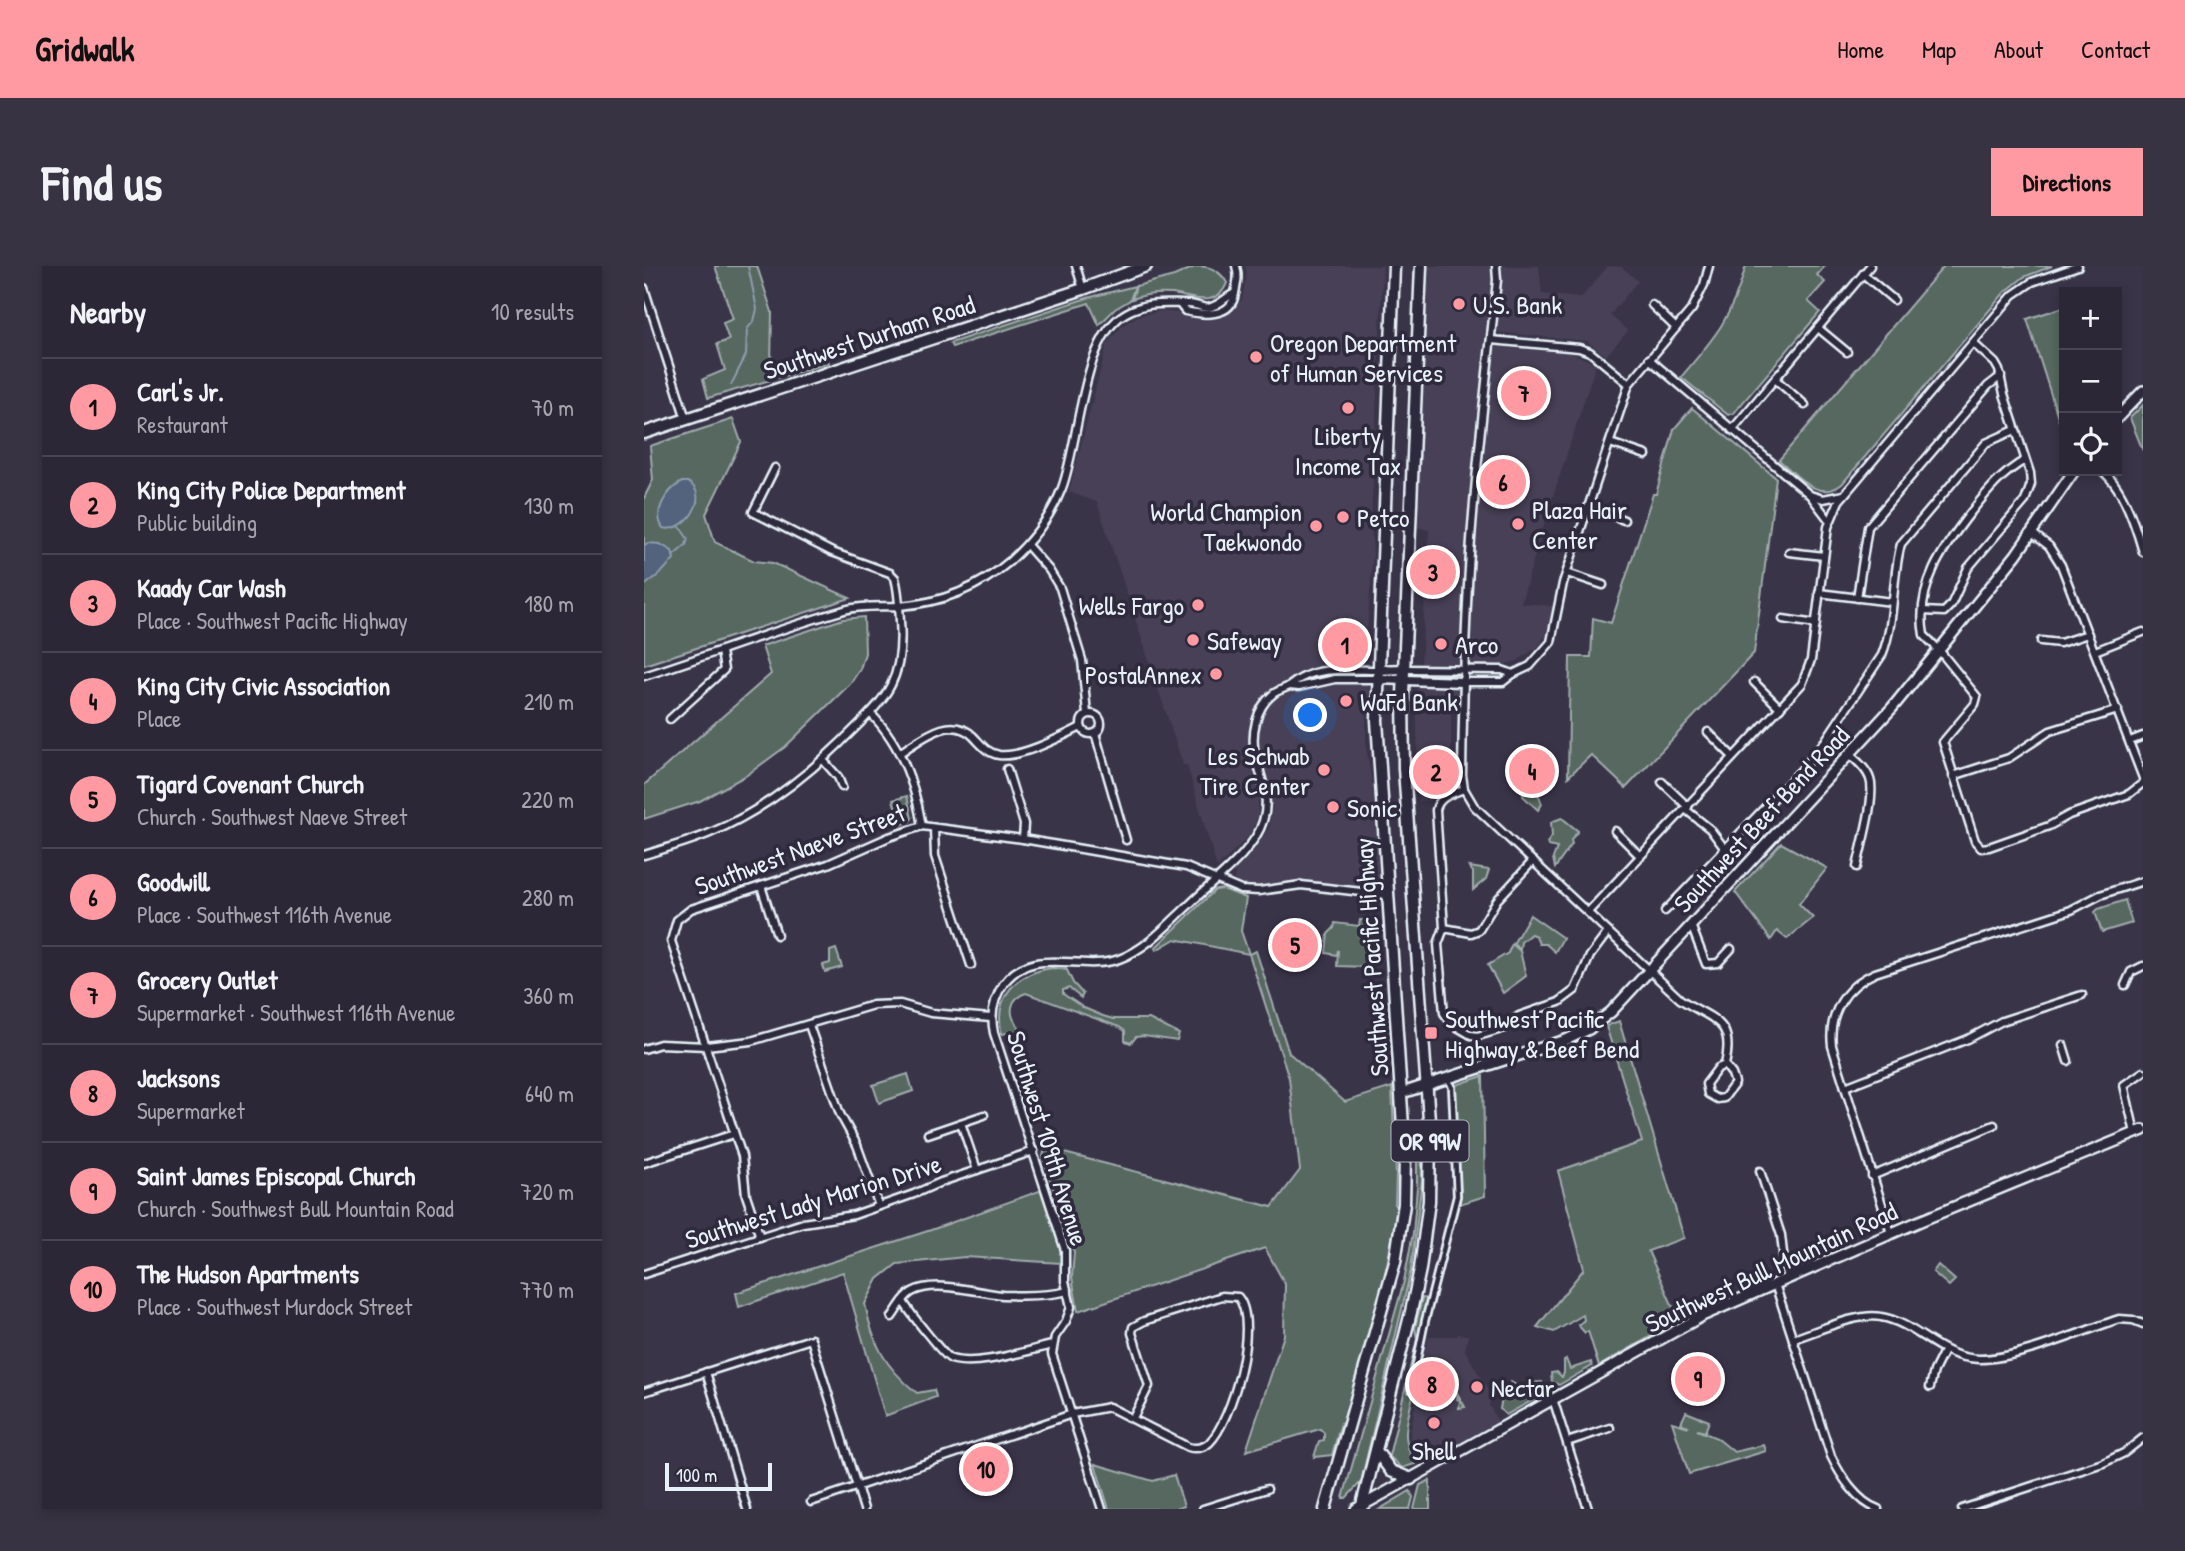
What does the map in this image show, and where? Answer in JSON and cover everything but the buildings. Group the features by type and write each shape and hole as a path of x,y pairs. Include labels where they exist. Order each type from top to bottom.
{"main road":[{"name":"Southwest Durham Road","path":"644,433 1146,266"},
{"name":"Southwest Pacific Highway","path":"1325,1509 1397,1251 1405,1181 1402,1093 1377,740 1377,675 1394,266"},
{"name":"Southwest Pacific Highway","path":"1360,1508 1377,1452 1411,1312 1425,1234 1430,1168 1427,1085 1404,769 1404,669 1420,266"},
{"path":"2122,413 2143,391"},
{"name":"Southwest Beef Bend Road","path":"1402,1093 1577,1035 1611,1012 1897,702 2032,533 2071,476"},
{"name":"Southwest Bull Mountain Road","path":"1360,1508 1704,1315 1891,1233 2139,1131"},
{"path":"1377,1452 1391,1471 1411,1479"}],"street":[{"path":"1076,266 1083,289"},
{"path":"644,676 847,609 934,601 966,589 996,572 1027,545 1047,518 1062,487 1095,351 1105,332 1119,317 1141,306 1158,303 1208,307 1218,305 1236,293 1236,266"},
{"path":"1496,266 1497,280 1471,541 1461,775 1464,789 1474,806 1680,999 1721,1023 1728,1043 1725,1065 1735,1083 1724,1098 1717,1099 1708,1094 1706,1084 1718,1068 1725,1065"},
{"path":"1377,675 1404,681 1503,682 1530,666 1551,642 1567,573 1629,384 1699,298 1709,266"},
{"path":"1732,430 1870,266"},
{"path":"1588,912 1802,684 1808,671 1816,624 1829,520 1846,494 2020,289 2038,279 2078,266"},
{"path":"1863,274 1894,300"},
{"path":"644,288 686,419"},
{"path":"1652,305 1676,328"},
{"path":"1818,328 1847,352"},
{"path":"1491,340 1581,348 1590,352 1629,384"},
{"path":"1923,611 1944,612 1951,605 1968,569 2025,501 2031,484 2031,474 2015,430 2001,376 1995,363 1973,343"},
{"path":"1649,359 1810,495 1829,520"},
{"path":"1857,598 1866,534 1873,519 1988,386 2001,376"},
{"path":"1775,379 1805,405"},
{"path":"1665,911 1806,765 1825,741 1882,655 1888,639 1896,560 1901,544 1986,443 2015,430"},
{"path":"1610,443 1646,455"},
{"path":"2025,460 2011,467 1989,490 1946,544 1927,586 1923,611 1924,635 1939,649 1977,696 1975,704 1943,742 1975,841 1979,846 1989,847 2049,826 2063,817 2129,794 2143,783 2130,741 2057,557 2049,546 2032,533"},
{"path":"644,855 729,825 789,790 870,713 891,688 899,667 902,643 899,606 896,584 890,573 832,552 753,512 775,468"},
{"path":"2108,476 2121,494 2143,552"},
{"path":"1810,495 1828,499 1846,494"},
{"path":"1589,507 1625,520"},
{"path":"1027,545 1049,570 1060,588 1082,660 1087,714"},
{"path":"1789,552 1824,556"},
{"path":"1567,573 1603,585"},
{"path":"1819,593 1892,603"},
{"path":"1783,619 1816,624"},
{"path":"2095,651 2143,632"},
{"path":"2042,641 2060,643 2088,634"},
{"path":"670,719 724,670 720,651"},
{"path":"644,1049 660,1044 705,1046 751,1041 873,1005 900,1004 930,1013 991,1018 1000,989 1017,971 1040,961 1092,964 1129,955 1152,939 1250,845 1261,828 1266,795 1255,754 1254,730 1266,701 1277,691 1289,686 1299,687 1404,669 1502,670 1513,674"},
{"path":"1754,682 1780,708"},
{"path":"1953,776 2009,758 2050,731 2118,710"},
{"path":"870,713 888,732 901,752 922,825"},
{"path":"1087,714 1095,714 1101,720 1100,728 1094,733 1087,733 1081,727 1081,719 1087,714"},
{"path":"901,752 945,727 964,729 987,751 1004,755 1045,743 1081,727"},
{"path":"1708,732 1733,757"},
{"path":"1094,733 1126,840"},
{"path":"2130,741 2143,737"},
{"path":"1849,754 1870,779 1872,792 1857,867"},
{"path":"823,760 838,777 842,788"},
{"path":"1007,769 1024,824 1023,839"},
{"path":"1662,782 1710,829 1725,849"},
{"path":"1464,789 1437,802 1436,810 1444,928 1438,944 1444,1013 1452,1024 1478,1036 1505,1028 1518,1016 1569,997 1596,945 1608,932"},
{"name":"Southwest Naeve Street","path":"760,1237 746,1195 741,1156 671,941 681,916 691,909 852,855 922,825 1186,867 1241,890 1301,885 1387,895"},
{"path":"934,828 935,856 971,965"},
{"path":"1615,831 1640,856"},
{"path":"1444,928 1471,933 1479,930 1497,900 1533,861"},
{"path":"1891,1233 1833,1052 1832,1030 1841,1002 1852,987 1875,973 2071,910 2100,895 2143,881"},
{"path":"761,886 777,935"},
{"path":"1691,925 1706,964 1718,962 1731,948"},
{"path":"2125,985 2131,972 2143,966"},
{"path":"1845,1087 1968,1039 2003,1021 2082,995"},
{"name":"Southwest 109th Avenue","path":"991,1018 1065,1250 1065,1281 1071,1300 1070,1314 1053,1345"},
{"path":"809,1025 840,1114 857,1144 879,1206"},
{"path":"2063,1045 2068,1061"},
{"path":"2139,1131 2124,1085 2143,1072"},
{"path":"1411,1389 1425,1321 1457,1196 1452,1097 1447,1078"},
{"path":"928,1134 984,1115"},
{"path":"961,1123 977,1170"},
{"path":"1872,1176 1994,1125"},
{"path":"644,1163 734,1134"},
{"name":"Southwest Lady Marion Drive","path":"644,1274 803,1223 841,1218 1034,1151"},
{"path":"1760,1171 1781,1235 1788,1278"},
{"path":"1775,1284 1832,1460 1853,1489 1874,1508"},
{"path":"892,1317 902,1301 912,1292 925,1288 943,1287 1001,1295 1056,1294 1068,1291"},
{"path":"811,1502 1072,1414 1109,1407 1188,1447 1202,1447 1211,1441 1231,1403 1241,1370 1245,1309 1238,1297 1222,1296 1133,1327 1132,1333 1149,1386 1133,1419"},
{"path":"902,1301 947,1358 970,1362 1053,1345 1052,1354 1102,1509"},
{"path":"1793,1339 1859,1318 1882,1317 1895,1321 1944,1351 1960,1357 1978,1359 2001,1358 2119,1319 2143,1324"},
{"path":"644,1392 811,1339 864,1509"},
{"path":"1930,1387 1944,1351"},
{"path":"706,1372 747,1509"},
{"path":"1553,1399 1588,1509"},
{"path":"1567,1442 1611,1428"},
{"path":"1962,1509 2104,1463 2124,1453 2143,1438"},
{"path":"1203,1509 1267,1489"}],"shaded area":[{"path":"1245,266 1383,266 1371,523 1373,555 1365,657 1369,690 1366,747 1373,787 1379,878 1378,886 1373,889 1306,880 1257,886 1238,883 1234,879 1236,868 1269,828 1271,791 1258,744 1247,745 1258,789 1258,817 1249,836 1217,868 1187,765 1183,765 1097,502 1069,492 1107,344 1122,326 1137,316 1160,311 1202,320 1218,319 1226,315 1242,300 1247,273"},
{"path":"1428,266 1539,266 1542,294 1581,298 1608,266 1622,267 1638,281 1610,315 1628,331 1606,356 1587,341 1485,331 1484,346 1572,353 1596,364 1521,603 1554,606 1548,632 1539,646 1517,661 1502,665 1421,664 1429,530 1416,527"},
{"path":"1423,684 1456,686 1458,691 1458,699 1451,699 1451,777 1457,776 1458,784 1453,788 1448,783 1433,790 1437,795 1431,801 1419,801 1416,689"},
{"path":"1468,1335 1465,1350 1492,1397 1489,1405 1498,1422 1422,1463 1412,1446 1410,1435 1416,1401 1412,1399 1429,1336"}],"green space":[{"path":"715,266 757,266 772,312 771,365 808,362 826,356 829,363 708,398 703,379 725,370 717,344 729,340 723,323 733,319"},
{"path":"1197,266 1214,270 1221,275 1227,283 1223,291 1211,299 1157,294 1132,299 1136,286 1174,276"},
{"path":"1746,266 1825,266 1817,275 1825,282 1808,301 1820,312 1734,413 1728,415 1681,377 1721,326"},
{"path":"1944,266 2052,266 2024,277 2004,293 1842,484 1825,490 1808,485 1779,460"},
{"path":"1135,286 1130,300 1115,309 1099,325 1089,303 952,347 950,343 1087,298"},
{"path":"2059,309 2059,420 2027,319"},
{"path":"2143,405 2143,451 2130,418"},
{"path":"1692,408 1776,478 1754,653 1626,788 1591,755 1568,777 1570,657 1591,657 1593,618 1611,623 1653,494 1656,494 1674,429"},
{"path":"733,419 741,442 706,514 715,542 754,561 773,563 850,598 644,665 644,498 653,480 650,446"},
{"path":"864,617 865,653 860,669 850,684 785,747 747,775 700,801 644,819 644,785 771,674 762,646 843,619"},
{"path":"1529,784 1538,793 1542,804 1538,810 1523,796 1523,786"},
{"path":"907,796 912,818 901,825 893,800"},
{"path":"1562,818 1578,831 1555,868 1553,858 1557,848 1548,846 1547,843 1552,836 1551,822"},
{"path":"1781,843 1827,868 1799,904 1813,918 1787,939 1777,931 1771,940 1735,892"},
{"path":"1469,867 1489,870 1486,879 1473,890 1473,872"},
{"path":"1223,889 1246,898 1241,931 1249,954 1175,939 1156,950 1155,948 1215,890"},
{"path":"2125,900 2132,923 2102,932 2095,912"},
{"path":"1530,915 1563,938 1555,952 1546,944 1539,944 1536,936 1531,934 1521,942 1520,949 1513,944"},
{"path":"1360,920 1364,920 1368,967 1337,966 1338,950 1337,955 1326,953 1328,934 1335,923 1359,926"},
{"path":"1512,944 1520,951 1526,976 1503,993 1488,965 1508,953"},
{"path":"836,949 842,967 825,972 823,965 830,963 830,951"},
{"path":"1256,951 1289,1053 1345,1102 1392,1087 1397,1206 1393,1234 1367,1343 1332,1455 1314,1457 1319,1441 1324,1440 1324,1433 1320,1429 1246,1451 1284,1335 1285,1284 1265,1248 1078,1311 1072,1277 1074,1252 1043,1157 1045,1148 1272,1207 1300,1170 1289,1078 1249,954"},
{"path":"1052,968 1067,970 1073,983 1083,994 1081,998 1069,988 1063,990 1063,994 1084,1008 1113,1019 1149,1019 1179,1034 1177,1041 1144,1036 1136,1037 1131,1043 1125,1041 1125,1031 1119,1027 1026,993 1016,999 1012,1007 1018,1031 1002,1034 1001,1009 1010,989 1028,975"},
{"path":"1619,1021 1684,1238 1648,1251 1679,1320 1599,1366 1588,1331 1585,1333 1578,1325 1584,1320 1583,1315 1554,1332 1537,1327 1584,1269 1558,1171 1642,1142 1606,1026"},
{"path":"908,1074 913,1091 879,1103 873,1085"},
{"path":"1483,1076 1485,1196 1460,1204 1453,1086"},
{"path":"1421,1122 1422,1180 1411,1270 1361,1482 1343,1498 1404,1281 1413,1233 1417,1187 1417,1123"},
{"path":"1042,1190 1062,1254 1061,1263 965,1257 897,1264 878,1279 865,1304 872,1332 882,1354 896,1374 917,1393 934,1390 936,1397 885,1416 843,1272 739,1307 736,1293 931,1230"},
{"path":"1938,1265 1955,1280 1949,1286 1933,1272"},
{"path":"1422,1298 1430,1299 1406,1387 1410,1388 1409,1393 1413,1394 1406,1437 1415,1464 1402,1468 1389,1456 1417,1339 1415,1328"},
{"path":"1566,1359 1570,1369 1591,1362 1592,1366 1559,1385 1552,1382 1551,1373 1557,1372 1562,1377"},
{"path":"1422,1360 1441,1364 1465,1407 1459,1408 1458,1396 1450,1394 1451,1389 1446,1388 1448,1377 1419,1371"},
{"path":"1511,1382 1523,1389 1527,1383 1542,1382 1544,1390 1542,1395 1506,1415 1500,1409 1503,1392"},
{"path":"1686,1412 1709,1421 1705,1432 1697,1430 1717,1438 1734,1452 1764,1445 1766,1451 1689,1474 1672,1422 1689,1427 1681,1423"},
{"path":"1095,1464 1153,1481 1174,1475 1184,1506 1175,1509 1109,1509"},
{"path":"1430,1480 1430,1509 1414,1509 1420,1485"},
{"path":"1410,1491 1413,1497 1410,1509 1380,1509"}],"water":[{"path":"682,482 688,482 695,488 697,496 693,512 680,525 663,528 660,509 666,496"},
{"path":"660,544 672,551 674,559 644,586 644,545"}],"waterway":[{"path":"731,385 746,355 747,329 754,321 757,309 748,266"},
{"path":"673,556 686,545 688,539 680,527"}],"place":[{"name":"U.S. Bank","path":"1459,304"},
{"name":"Oregon Department of Human Services","path":"1256,357"},
{"name":"Grocery Outlet","path":"1524,393"},
{"name":"Liberty Income Tax","path":"1348,408"},
{"name":"Goodwill","path":"1503,482"},
{"name":"Petco","path":"1343,517"},
{"name":"Plaza Hair Center","path":"1518,524"},
{"name":"World Champion Taekwondo","path":"1316,526"},
{"name":"Kaady Car Wash","path":"1433,572"},
{"name":"Wells Fargo","path":"1198,605"},
{"name":"Safeway","path":"1193,640"},
{"name":"Arco","path":"1441,644"},
{"name":"Carl's Jr.","path":"1345,645"},
{"name":"PostalAnnex","path":"1216,674"},
{"name":"WaFd Bank","path":"1346,701"},
{"name":"Les Schwab Tire Center","path":"1324,770"},
{"name":"King City Civic Association","path":"1532,771"},
{"name":"King City Police Department","path":"1436,772"},
{"name":"Sonic","path":"1333,807"},
{"name":"Tigard Covenant Church","path":"1295,945"},
{"name":"Southwest Pacific Highway & Beef Bend","path":"1431,1033"},
{"name":"Saint James Episcopal Church","path":"1698,1379"},
{"name":"Jacksons","path":"1432,1384"},
{"name":"Nectar","path":"1477,1387"},
{"name":"Shell","path":"1434,1423"},
{"name":"The Hudson Apartments","path":"986,1469"}]}
